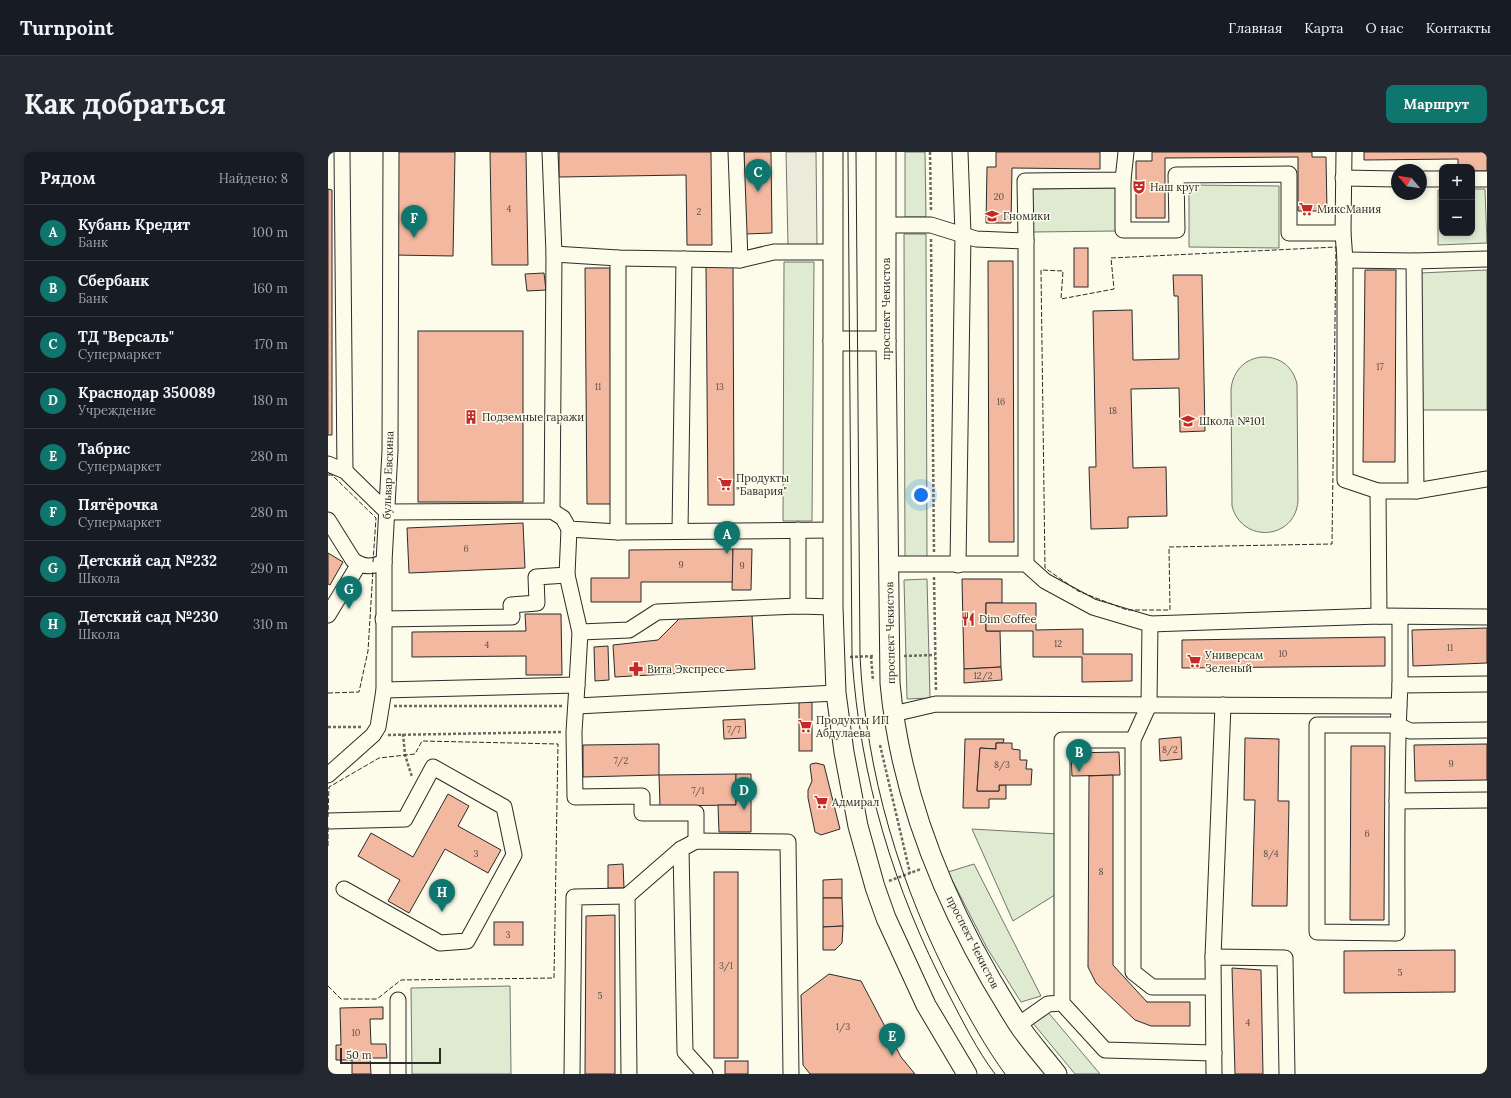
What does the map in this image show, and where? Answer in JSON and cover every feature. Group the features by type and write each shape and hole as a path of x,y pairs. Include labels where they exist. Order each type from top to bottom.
{"main road":[{"path":"832,152 834,252 833,607 836,693 844,752 858,826 875,887 886,918 926,1005 967,1074"},
{"name":"проспект Чекистов","path":"886,152 886,341 890,683 893,714 908,785 934,865 978,957 1018,1025 1057,1074"},
{"path":"833,341 886,341"}],"street":[{"path":"342,152 345,471"},
{"name":"бульвар Евскина","path":"376,731 384,690 384,562 390,451 391,152"},
{"path":"550,152 554,254 552,511"},
{"path":"736,152 740,260"},
{"path":"958,565 963,234 960,152"},
{"path":"1126,152 1123,180 1123,230 1176,230 1176,175 1289,174 1289,233 1343,233"},
{"path":"1344,152 1343,233 1345,260 1345,480 1378,491 1416,491 1487,479"},
{"path":"1343,178 1391,179"},
{"path":"1427,179 1439,179"},
{"path":"1475,179 1487,179"},
{"path":"1026,564 1025,181 1123,180"},
{"path":"887,225 931,224 963,234 976,240 1026,241"},
{"path":"554,254 618,258 740,260 774,252 834,252"},
{"path":"618,258 618,532"},
{"path":"680,531 684,259"},
{"path":"1345,260 1414,261 1487,259"},
{"path":"1414,261 1416,491"},
{"path":"328,464 345,471 387,512 552,511 563,518 569,529 568,575 580,632 577,706 574,732 575,797 642,796 642,813 696,813 696,842"},
{"path":"1378,491 1379,616"},
{"path":"328,520 353,560 359,564 373,567 384,562"},
{"path":"569,529 618,532 833,530"},
{"path":"798,530 798,606"},
{"path":"328,615 359,564"},
{"path":"889,564 1026,564 1045,581 1093,607 1150,624 1379,616 1487,617"},
{"path":"383,619 512,617 511,605 537,603 536,577 568,575"},
{"path":"580,632 629,630 657,612 798,606 833,607"},
{"path":"1400,617 1400,685 1398,725 1397,801 1397,933 1317,932 1317,725 1398,725 1410,730 1487,730"},
{"path":"1150,624 1149,705 1133,740 1134,972 1152,986 1213,987"},
{"path":"1400,685 1487,684"},
{"path":"384,690 577,685"},
{"path":"577,706 836,693"},
{"path":"893,714 936,704 1399,706"},
{"path":"1214,1074 1213,957 1223,705"},
{"path":"328,775 376,731"},
{"path":"1133,740 1062,740 1062,1003 1105,1050 1214,1053"},
{"path":"328,821 405,819 433,767 504,807 514,855 467,941 440,943 344,889"},
{"path":"1397,801 1487,800"},
{"path":"572,1074 574,897 627,896 681,849 696,842 788,842 791,1074"},
{"path":"681,849 685,1052 705,1074"},
{"path":"627,896 629,1074"},
{"path":"1213,957 1285,958 1287,1074"},
{"path":"398,1000 398,1074"},
{"path":"1018,1025 1048,1004 1062,1003"}],"path":[{"path":"930,152 936,704"},
{"path":"871,656 873,688"},
{"path":"381,706 577,706"},
{"path":"328,727 403,734 574,732"},
{"path":"403,734 405,755 413,782"},
{"path":"880,745 910,873"},
{"path":"875,887 934,865"}],"green space":[{"path":"905,152 925,152 926,217 905,217"},
{"path":"1189,185 1279,186 1279,248 1189,247"},
{"path":"1116,188 1116,231 1033,232 1032,189"},
{"path":"1475,189 1485,189 1487,243 1438,245 1438,190 1439,236 1475,236"},
{"path":"904,234 926,234 927,560 905,560"},
{"path":"784,262 814,262 812,521 783,521"},
{"path":"1487,270 1487,410 1421,410 1420,273"},
{"path":"1263,357 1269,357 1285,364 1293,373 1297,384 1298,501 1295,514 1288,524 1278,530 1268,532 1256,531 1246,527 1238,518 1232,506 1232,382 1237,371 1245,363"},
{"path":"927,579 930,698 907,699 904,580"},
{"path":"972,829 1058,834 1058,893 1013,921"},
{"path":"974,864 1041,996 1021,1002 987,948 948,872"},
{"path":"510,986 511,1074 412,1074 411,988"},
{"path":"1047,1011 1100,1074 1075,1074 1032,1022"}],"shaded area":[{"path":"786,152 816,152 817,245 788,245"}],"building":[{"path":"396,152 455,152 453,256 394,255"},
{"path":"490,152 526,152 528,265 492,265"},
{"path":"559,152 711,152 712,245 687,245 686,175 559,177"},
{"path":"744,152 771,152 772,233 745,234"},
{"path":"996,152 1100,152 1100,169 1012,168 1011,223 986,223 987,167 996,167"},
{"path":"1152,152 1312,152 1312,157 1326,157 1327,211 1298,211 1298,157 1165,158 1165,218 1136,218 1136,161 1152,161"},
{"path":"1364,152 1487,152 1487,171 1475,171 1475,164 1458,164 1458,159 1364,160"},
{"path":"328,189 332,190 332,435 328,435"},
{"path":"1074,248 1088,248 1088,287 1074,287"},
{"path":"988,261 1013,261 1014,542 989,542"},
{"path":"706,266 733,266 734,505 708,505"},
{"path":"585,268 610,268 611,504 587,504"},
{"path":"1365,270 1396,270 1395,462 1363,462"},
{"path":"544,273 546,290 527,291 525,274"},
{"path":"1173,275 1202,275 1205,431 1180,432 1179,388 1131,389 1133,468 1166,467 1167,516 1128,517 1128,528 1091,529 1089,467 1096,467 1093,311 1132,310 1133,360 1179,359 1178,296 1174,296"},
{"name":"Подземные гаражи","path":"418,331 523,331 523,502 418,502"},
{"path":"523,523 525,568 409,573 407,528"},
{"path":"733,549 733,582 641,582 641,602 591,602 591,578 629,578 629,550"},
{"path":"733,549 752,549 751,590 732,590"},
{"path":"328,553 343,562 330,585 328,584"},
{"path":"962,579 1002,579 1002,603 986,603 986,631 1000,631 1001,667 964,669"},
{"path":"986,603 1036,603 1036,630 1083,629 1083,654 1132,654 1132,681 1082,682 1082,657 1033,657 1033,631 986,631"},
{"path":"525,614 561,614 562,675 526,675 526,656 412,657 412,632 526,631"},
{"path":"752,615 755,669 615,677 613,645 658,640 682,616"},
{"path":"1487,628 1487,663 1413,666 1412,630"},
{"path":"1385,637 1385,666 1182,668 1182,640"},
{"path":"608,646 609,680 595,681 594,647"},
{"path":"1001,667 1002,680 964,683 964,669"},
{"name":"Продукты ИП Абдулаева","path":"799,702 812,702 812,751 799,751"},
{"path":"745,719 746,738 724,739 723,720"},
{"path":"1181,737 1182,759 1160,761 1159,739"},
{"path":"1245,738 1279,739 1278,801 1289,801 1287,906 1252,906 1255,800 1244,800"},
{"path":"965,739 1004,739 1003,743 996,743 996,749 980,748 977,791 999,791 999,785 1006,785 1006,799 989,799 989,808 963,808"},
{"path":"996,743 1012,743 1012,749 1020,750 1020,760 1027,760 1026,769 1032,769 1031,785 999,785 999,791 977,791 980,748 996,749"},
{"path":"659,744 659,775 583,777 583,745"},
{"path":"1487,744 1487,780 1415,781 1414,745"},
{"path":"1351,746 1385,746 1384,920 1350,920"},
{"path":"1119,752 1120,775 1072,776 1071,753"},
{"name":"Адмирал","path":"816,763 824,765 840,829 821,835 815,832 808,798 808,790 812,781 810,766 811,764"},
{"path":"736,774 736,805 660,806 659,775"},
{"path":"736,774 751,774 751,832 719,832 718,805 736,805"},
{"path":"1113,775 1113,965 1147,1002 1190,1002 1190,1026 1151,1026 1135,1020 1096,983 1088,967 1089,776"},
{"path":"448,794 469,806 458,826 501,850 488,873 445,849 409,913 388,901 400,880 358,856 371,833 413,857"},
{"path":"623,864 624,888 608,888 608,865"},
{"path":"714,872 738,872 738,1058 714,1058"},
{"path":"842,879 842,898 823,898 823,880"},
{"path":"823,898 842,898 843,926 823,927"},
{"path":"615,915 615,1074 585,1074 586,916"},
{"path":"494,922 523,922 523,945 494,945"},
{"path":"843,926 842,943 835,950 823,950 823,927"},
{"path":"1455,950 1455,992 1344,993 1344,951"},
{"path":"1232,968 1261,970 1263,1074 1235,1074"},
{"path":"829,974 861,981 901,1057 915,1074 810,1074 803,1065 801,995"},
{"path":"383,1007 383,1019 370,1019 371,1044 386,1044 387,1058 370,1058 371,1074 352,1074 352,1060 336,1060 336,1045 341,1045 340,1008"},
{"path":"725,1061 748,1061 748,1074 725,1074"}],"tram line":[{"path":"848,152 852,657 856,702 871,788 882,831 911,914 949,995 976,1046 995,1074"},
{"path":"856,152 860,656 870,744 878,786 889,829 902,870 918,911 935,952 972,1023 1005,1074"}],"fence":[{"path":"1336,247 1332,544 1169,547 1170,610 1127,610 1078,591 1045,568 1041,270 1063,271 1061,299 1114,289 1111,258 1336,247"},
{"path":"328,475 332,475 376,518 373,562"},
{"path":"328,693 359,692 368,651 373,570"},
{"path":"328,817 329,787 379,758 415,754 422,741 558,744 554,978 401,980 377,999 341,999 328,986"},
{"path":"328,825 328,846"}],"place":[{"name":"Наш круг","path":"1139,187"},
{"name":"ТД \"Версаль\"","path":"758,192"},
{"name":"МиксМания","path":"1306,209"},
{"name":"Гномики","path":"992,216"},
{"name":"Пятёрочка","path":"414,238"},
{"name":"Подземные гаражи","path":"471,417"},
{"name":"Школа №101","path":"1188,421"},
{"name":"Продукты \"Бавария\"","path":"725,484"},
{"name":"Кубань Кредит","path":"727,554"},
{"name":"Детский сад №232","path":"349,609"},
{"name":"Dim Coffee","path":"968,619"},
{"name":"Универсам Зеленый","path":"1194,661"},
{"name":"Вита Экспресс","path":"636,669"},
{"name":"Продукты ИП Абдулаева","path":"805,726"},
{"name":"Сбербанк","path":"1079,772"},
{"name":"Адмирал","path":"821,802"},
{"name":"Краснодар 350089","path":"744,810"},
{"name":"Детский сад №230","path":"442,912"},
{"name":"Табрис","path":"892,1056"}]}
